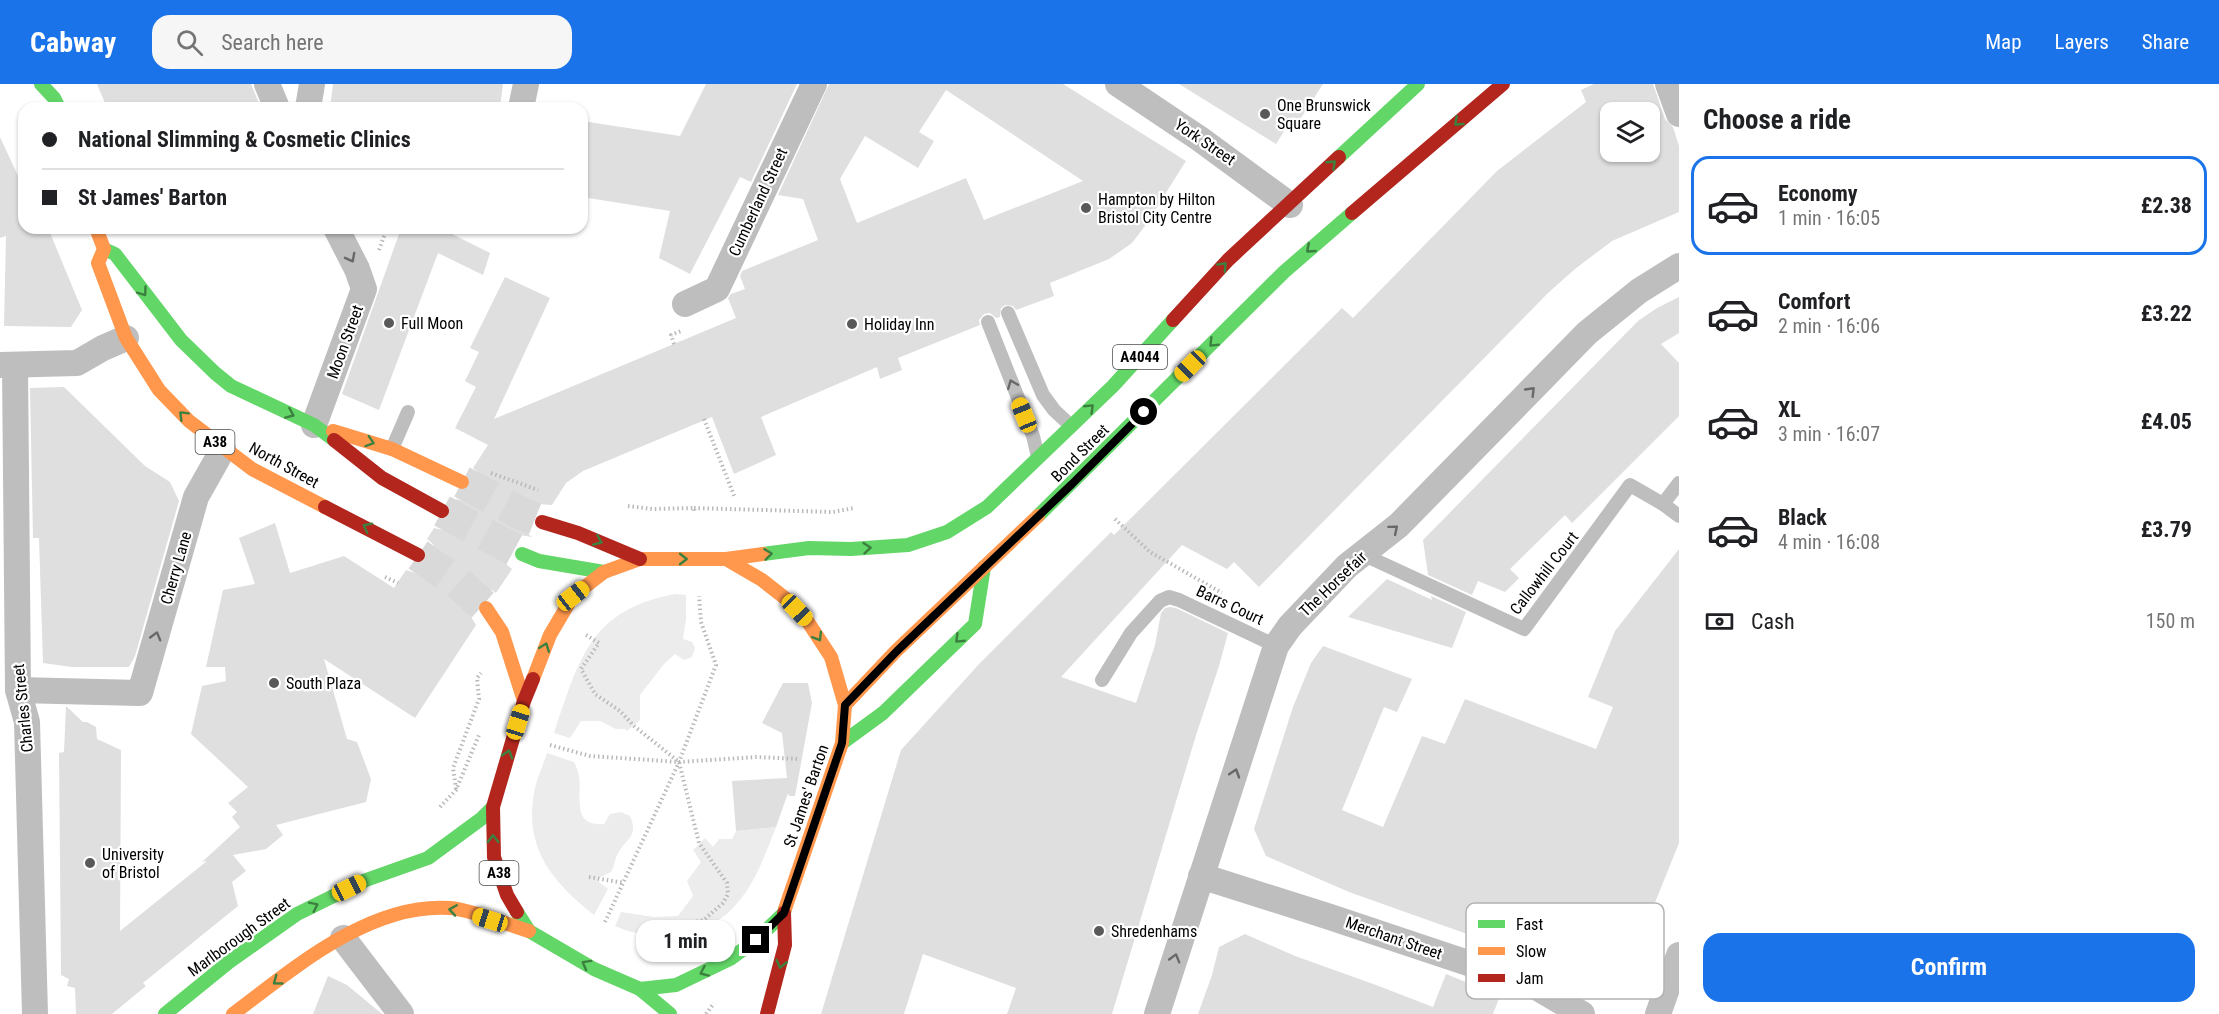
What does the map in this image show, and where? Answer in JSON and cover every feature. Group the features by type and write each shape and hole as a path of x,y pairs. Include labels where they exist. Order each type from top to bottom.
{"main road":[{"path":"34,100 39,84 56,102"},
{"name":"Bond Street","path":"726,559 809,548 851,549 908,545 947,532 987,507 1113,386 1228,260 1418,84"},
{"name":"Bond Street","path":"845,705 897,651 1072,484 1284,272 1503,84"},
{"name":"North Street","path":"98,234 104,249 98,263 126,338 159,390 189,421 252,469 418,555"},
{"name":"North Street","path":"104,249 115,254 181,340 231,386 314,425 382,478 442,511"},
{"name":"A38","path":"314,425 392,449 462,482"},
{"name":"A38","path":"542,522 578,533 640,559"},
{"name":"A38","path":"522,554 539,561 604,572"},
{"name":"St James' Barton","path":"640,559 726,559 777,592 808,622 831,657 845,705 842,743 784,913 756,940 716,967 676,985 639,988 594,969 529,932 507,896 494,857 493,807 524,701 557,620 573,596 604,572 640,559"},
{"path":"842,743 883,713 975,624 984,567"},
{"path":"486,608 496,619 504,636 509,659 524,701"},
{"name":"Marlborough Street","path":"165,1014 229,962 297,914 366,880 428,858 481,819 493,807"},
{"path":"233,1014 284,976 344,938 395,914 425,908 452,908 529,932"},
{"name":"A38","path":"767,1014 785,945 784,913"},
{"name":"A38","path":"639,988 670,1014"}],"street":[{"path":"267,84 274,102"},
{"path":"309,102 312,84"},
{"path":"522,102 526,84"},
{"name":"Cumberland Street","path":"686,304 717,289 814,84"},
{"name":"York Street","path":"1118,84 1200,138 1290,205"},
{"path":"1668,84 1679,114"},
{"name":"Moon Street","path":"314,425 364,289 357,269 339,234"},
{"name":"The Horsefair","path":"1157,1014 1276,646 1290,626 1347,566 1399,525 1587,333 1639,291 1679,266"},
{"path":"8,366 77,363 126,338"},
{"name":"Charles Street","path":"8,366 18,690 27,722 35,1014"},
{"name":"Cherry Lane","path":"18,690 140,693 196,497 223,449"},
{"name":"Merchant Street","path":"1200,876 1466,962"},
{"path":"344,938 401,1014"},
{"path":"1664,997 1679,955"},
{"name":"Merchant Street","path":"1557,999 1582,1014"},
{"path":"1658,1014 1663,999"}],"lane":[{"path":"1008,313 1043,396 1071,426"},
{"path":"988,322 1033,436 1038,459"},
{"path":"392,449 408,412"},
{"path":"1663,504 1679,483"},
{"name":"Callowhill Court","path":"1362,554 1524,629 1630,485 1679,516"},
{"name":"Barrs Court","path":"1102,680 1131,633 1160,601 1169,597 1276,646"}],"path":[{"path":"704,419 735,498"},
{"path":"628,506 695,511 833,512 854,508"},
{"path":"1115,519 1149,552 1229,597"},
{"path":"605,922 679,762 716,665 701,622 699,596"},
{"path":"583,633 598,643 581,669 595,694 620,711 634,726 679,762 699,843 727,883 728,894 723,903 704,921 690,924 695,940"},
{"path":"456,790 453,768 479,699 477,678"},
{"path":"436,812 456,790 481,730"},
{"path":"550,745 590,756 679,762 757,757 800,759"},
{"path":"589,877 624,883"}],"shaded area":[{"path":"675,594 686,595 683,639 692,642 695,648 692,657 684,660 675,654 664,664 640,695 640,720 627,731 616,729 600,721 581,721 570,738 554,733 571,683 592,642 623,612 646,602"},
{"path":"547,753 574,762 579,776 580,809 587,821 604,824 610,814 621,812 630,816 632,822 633,831 618,852 611,872 599,878 599,882 608,889 594,915 554,877 538,848 533,831 532,813 535,788"},
{"path":"776,827 752,883 729,912 714,923 696,930 658,935 637,933 615,926 621,912 654,917 678,916 693,896 687,881 701,862 693,850 705,838 713,847 719,839 732,839 736,831"}],"building":[{"path":"97,84 251,84 258,102 104,102"},
{"path":"333,84 503,84 501,102 331,102"},
{"path":"706,84 797,84 751,182 740,177 690,274 659,258 670,211 588,198 588,122 680,136"},
{"path":"829,84 1063,84 1186,161 1132,243 1109,259 1050,283 1054,296 1016,310 1013,306 1005,305 1001,308 1000,317 996,318 990,313 984,314 979,320 980,325 898,358 902,370 880,379 877,367 761,417 776,455 734,474 712,417 583,471 566,483 552,505 538,504 530,508 524,516 524,526 532,537 520,535 510,540 505,547 503,556 507,565 512,569 496,593 492,590 482,590 474,594 469,601 468,612 476,625 415,718 324,659 347,739 357,742 371,779 366,802 276,825 283,835 266,849 233,855 246,871 232,882 238,906 143,983 146,986 112,1014 76,1014 75,988 67,986 69,979 61,975 59,753 64,752 66,706 83,722 96,727 97,739 121,750 120,931 207,861 202,862 240,827 232,817 237,812 228,803 248,787 191,734 202,686 226,681 225,667 206,667 223,590 255,584 239,538 275,523 290,573 344,556 394,588 406,570 418,574 429,570 435,563 437,554 433,544 427,539 434,528 443,530 452,527 458,521 461,511 456,499 464,501 472,498 479,489 481,480 478,472 473,468 488,445 455,428 476,387 465,381 479,352 470,348 505,277 550,298 494,419 736,318 728,298 731,294 745,289 740,276 742,271 818,240 803,199 778,195","holes":["946,90 1083,181 984,220 966,178 857,223 840,179 865,136 918,168 934,141 919,132"]},
{"name":"One Brunswick Square","path":"1179,84 1323,84 1299,121 1293,117 1276,144"},
{"path":"1594,84 1653,84 1659,102 1600,102 1600,162 1660,162 1660,104 1665,119 1673,127 1679,146 1679,212 1612,241 1548,293 1259,587 1234,562 1227,569 1182,545 1061,677 1136,703 1155,645 1161,613 1165,608 1176,608 1228,633 1112,1014 1007,1014 1016,988 923,954 904,1014 821,1014 901,750 980,663 1111,532 1114,535 1342,308 1353,318 1497,171 1586,102 1581,90"},
{"path":"0,137 18,176 18,234 50,234 82,310 71,327 4,326 6,236 0,238"},
{"name":"Full Moon","path":"399,234 452,234 490,253 483,275 438,253 379,410 342,394"},
{"path":"1679,297 1679,333 1661,344 1679,363 1679,416 1572,523 1565,515 1510,569 1519,578 1505,592 1478,581 1472,595 1428,575 1423,540 1638,321"},
{"path":"64,387 145,466 170,482 179,501 135,656 129,667 72,667 43,663 39,538 33,538 30,388"},
{"path":"1679,549 1679,843 1655,903 1466,903 1466,934 1349,892 1266,856 1254,829 1293,707 1311,663 1323,646 1412,679 1397,712 1384,707 1342,810 1383,827 1422,736 1445,744 1465,699 1596,749 1613,707 1588,697 1615,631"},
{"path":"1387,579 1432,600 1431,596 1466,612 1452,648 1348,617"},
{"path":"783,683 808,683 812,703 795,796 789,796 788,793 776,827 736,831 732,781 787,778 782,733 762,723"},
{"path":"1245,934 1295,956 1433,1007 1446,974 1466,982 1466,999 1499,999 1493,1014 1198,1014 1219,947"},
{"path":"328,976 347,985 382,1014 313,1014"}],"tunnel":[{"path":"462,482 542,522"},
{"path":"442,511 522,554"},
{"path":"418,555 458,583 486,608"}],"traffic: fast":[{"path":"41,84 56,102"},
{"path":"1339,157 1418,84"},
{"path":"1038,516 1284,272 1352,213"},
{"path":"104,249 115,254 181,340 215,373 231,386 314,425 334,440"},
{"path":"763,554 809,548 851,549 908,545 947,532 987,507 1113,386 1173,320"},
{"path":"522,554 539,561 604,572"},
{"path":"842,743 883,713 975,624 984,567"},
{"path":"165,1014 229,962 297,914 366,880 428,858 481,819 493,807"},
{"path":"517,912 529,931 594,969 640,989 676,985 730,959 756,940 784,913 785,909"},
{"path":"640,989 670,1014"}],"traffic: slow":[{"path":"98,234 104,249 98,263 126,338 159,390 189,421 252,469 325,507"},
{"path":"333,431 392,449 462,482"},
{"path":"845,705 896,651 1038,516"},
{"path":"533,679 550,635 573,596 604,572 640,559 726,559 763,554"},
{"path":"726,559 762,580 785,598 808,622 831,657 845,705 842,743 785,909"},
{"path":"486,608 502,632 524,701"},
{"path":"233,1014 307,959 334,942 362,927 391,916 420,909 450,908 479,914 529,931"}],"traffic: jam":[{"path":"1352,213 1503,84"},
{"path":"1173,320 1228,260 1339,157"},
{"path":"334,440 382,478 442,511"},
{"path":"325,507 418,555"},
{"path":"542,522 578,533 640,559"},
{"path":"517,912 507,895 494,857 493,807 524,701 533,679"},
{"path":"767,1014 785,945 784,913"}],"place":[{"name":"One Brunswick Square","path":"1265,114"},
{"name":"Hampton by Hilton Bristol City Centre","path":"1086,208"},
{"name":"Full Moon","path":"389,323"},
{"name":"Holiday Inn","path":"852,324"},
{"name":"South Plaza","path":"274,683"},
{"name":"University of Bristol","path":"90,863"},
{"name":"Shredenhams","path":"1099,931"}],"route":[{"path":"756,940 784,913 842,743 845,705 897,651 1144,412"}]}
